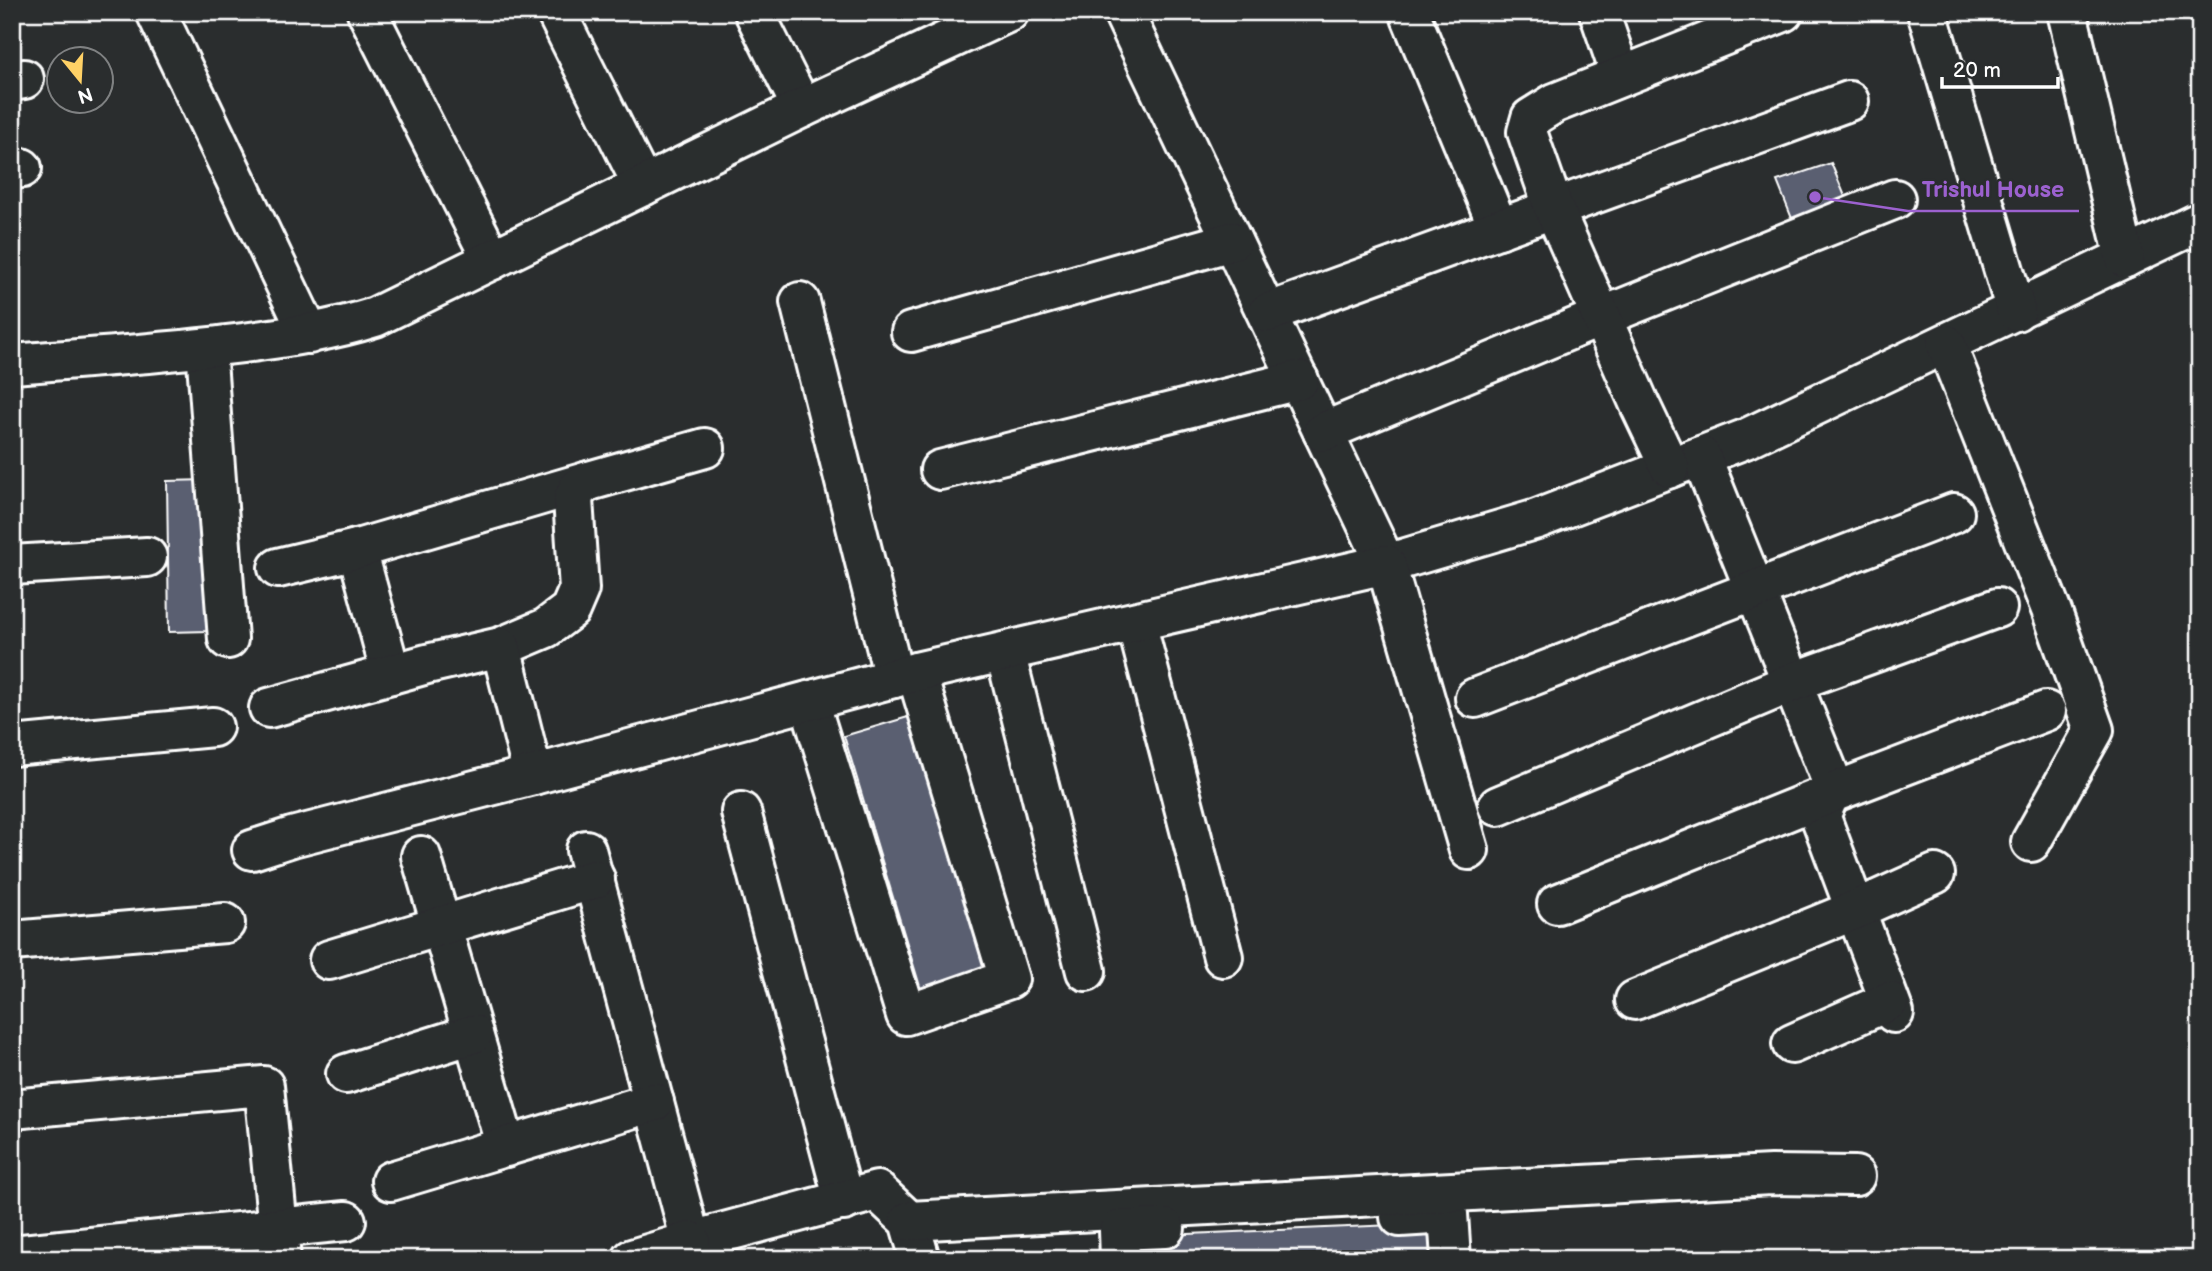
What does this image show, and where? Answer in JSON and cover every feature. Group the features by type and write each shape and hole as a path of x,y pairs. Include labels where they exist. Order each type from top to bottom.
{"street":[{"path":"156,12 309,334"},
{"path":"367,12 492,260"},
{"path":"556,12 643,186"},
{"path":"754,12 802,108"},
{"path":"12,364 206,348 309,334 345,327 375,317 802,108 956,24 1009,12"},
{"path":"1123,12 1386,564 1469,850"},
{"path":"1600,12 1621,76"},
{"path":"1783,12 1555,103 1531,118 1527,132 1554,209 1601,317 1686,462 1756,590 1832,782 1832,793 1822,807 1821,818 1891,1007 1792,1044"},
{"path":"1927,12 2016,311"},
{"path":"2067,12 2125,258"},
{"path":"1411,17 1499,229"},
{"path":"1267,313 1849,101"},
{"path":"1324,432 1895,199"},
{"path":"252,850 292,836 533,775 905,675 1386,564 1537,519 1745,439 2200,222"},
{"path":"912,332 1232,242"},
{"path":"800,302 905,675 1009,979 906,1015 809,701"},
{"path":"1945,344 2052,612 2094,730 2031,842"},
{"path":"206,348 228,639"},
{"path":"940,470 1298,380"},
{"path":"278,568 357,549 705,448"},
{"path":"269,708 390,674 501,647 546,628 570,610 579,589 572,499 578,488 589,481"},
{"path":"1475,698 1954,513"},
{"path":"357,549 390,674"},
{"path":"12,565 147,558"},
{"path":"1498,806 1793,682 1997,608"},
{"path":"1136,622 1223,957"},
{"path":"501,647 533,775"},
{"path":"1005,652 1086,971"},
{"path":"1557,904 2046,710"},
{"path":"12,746 213,727"},
{"path":"741,812 844,1201"},
{"path":"421,856 506,1147"},
{"path":"329,960 441,926 590,865 691,1241"},
{"path":"1635,1000 1856,910 1935,874"},
{"path":"13,931 225,923"},
{"path":"346,1074 473,1034"},
{"path":"12,1109 264,1086 279,1243"},
{"path":"391,1181 654,1102"},
{"path":"909,1221 1771,1175 1855,1176"},
{"path":"632,1259 877,1191 909,1221 920,1259"},
{"path":"1120,1259 1119,1230 1448,1214 1451,1259"},
{"path":"12,1255 279,1243 346,1221"}],"building":[{"path":"1831,163 1852,213 1797,231 1777,181"},
{"path":"207,480 210,631 169,632 167,481"},
{"path":"918,714 995,971 922,993 844,736"},
{"path":"1439,1223 1441,1259 1167,1259 1166,1235"}],"place":[{"name":"Trishul House","path":"1815,197"}]}
